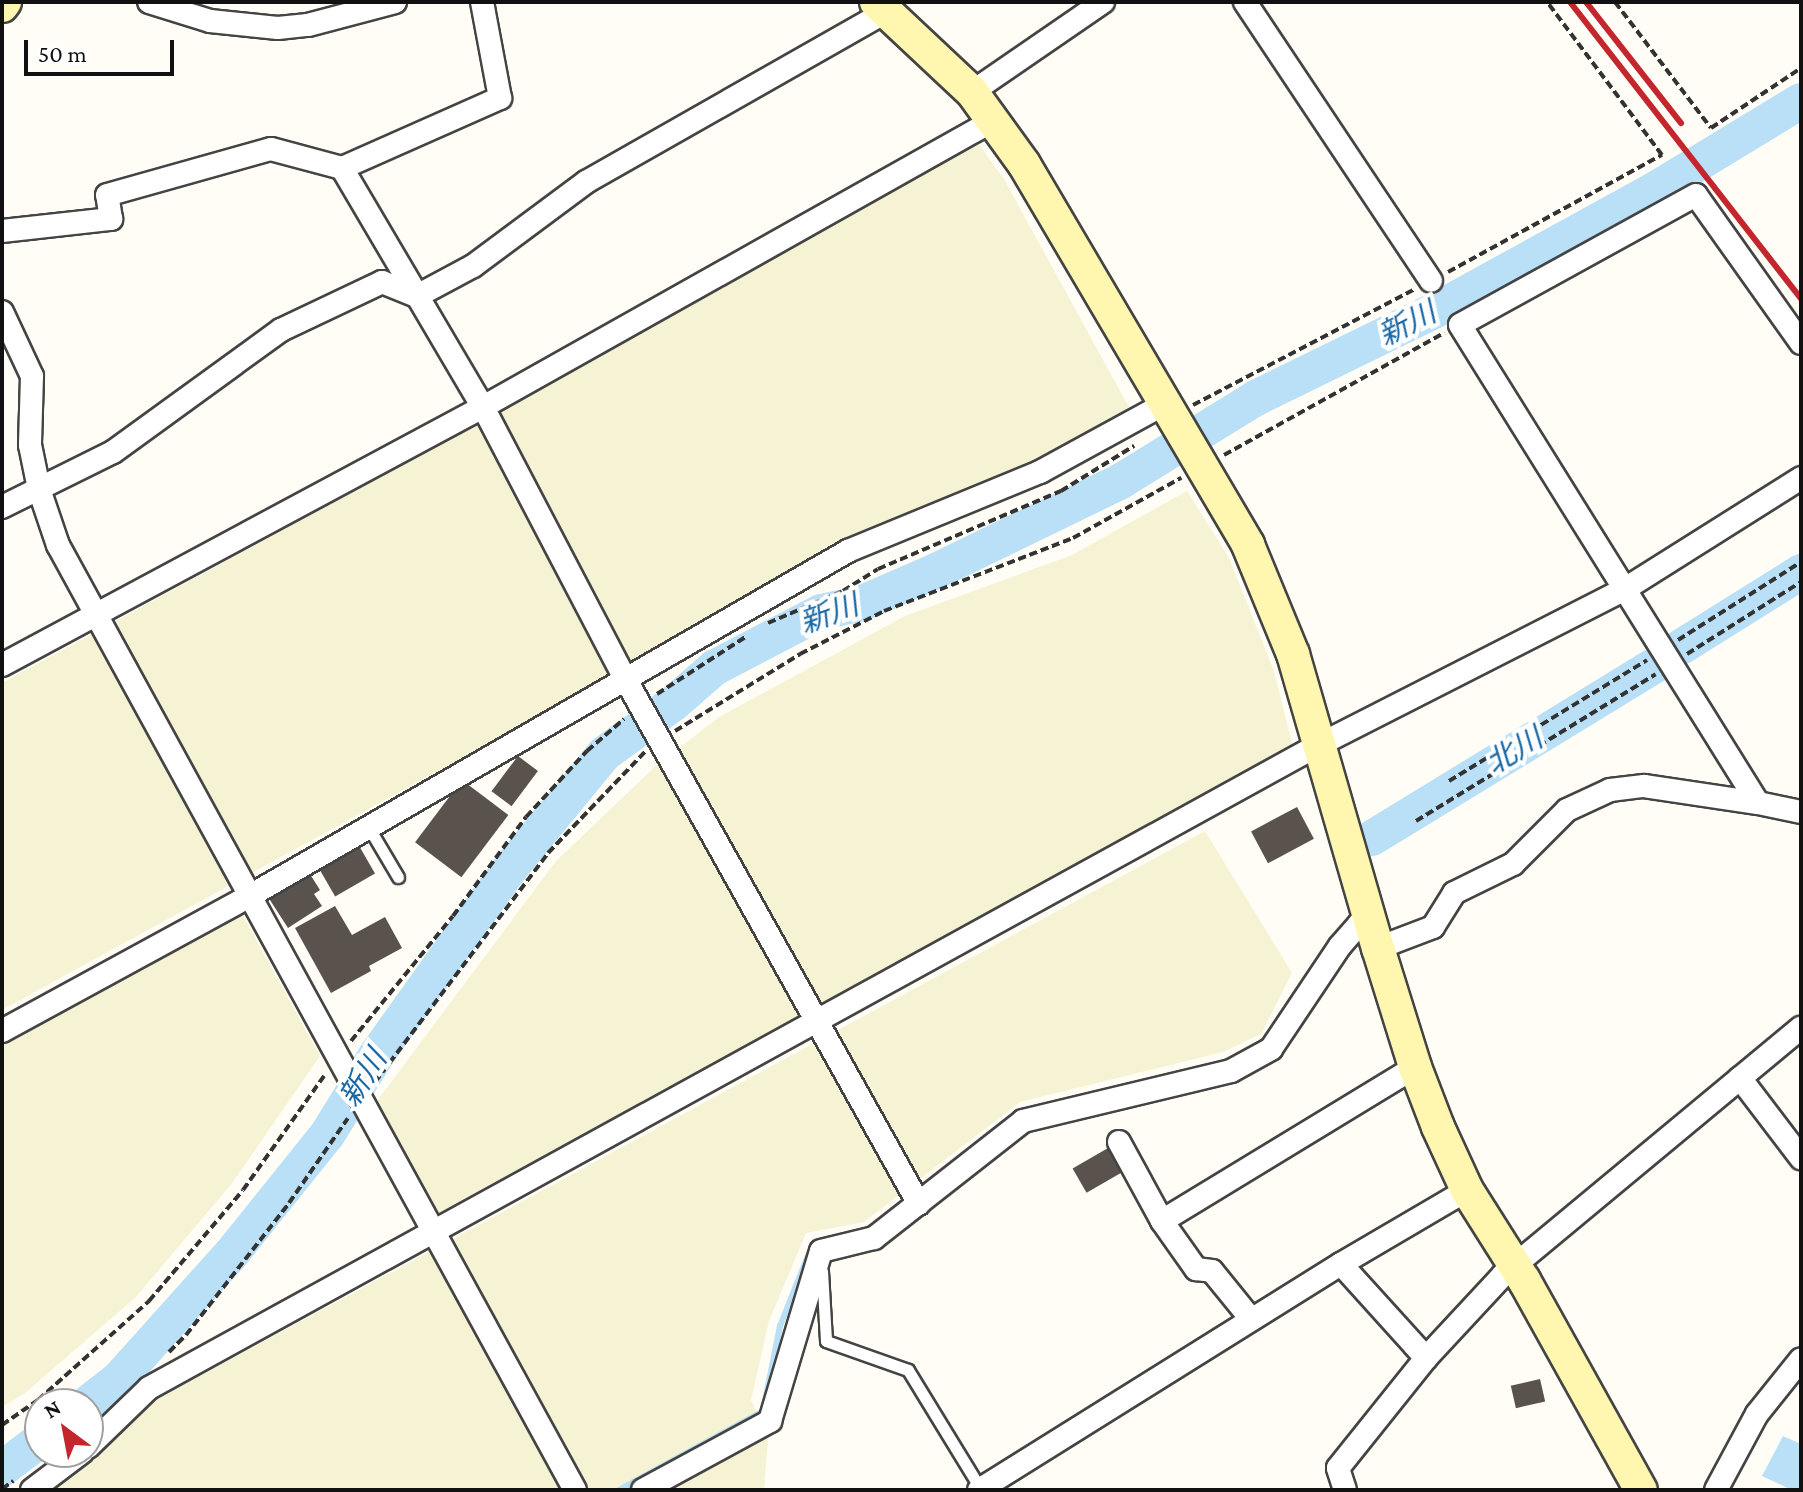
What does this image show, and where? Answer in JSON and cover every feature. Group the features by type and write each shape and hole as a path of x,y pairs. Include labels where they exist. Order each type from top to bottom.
{"street":[{"path":"149,2 210,21 278,28 308,25 395,2"},
{"path":"2,231 111,219 107,195 271,149 342,168 500,98 482,2"},
{"path":"972,92 1103,2"},
{"path":"1245,2 1431,281"},
{"path":"2,507 113,452 281,330 382,282 417,296 473,266 586,182 882,6 972,92 1024,164 1163,414 1248,545 1293,654 1408,1071 1460,1194 1641,1490"},
{"path":"2,665 92,614 483,407 994,120"},
{"path":"342,168 483,407 626,680 919,1204"},
{"path":"1758,803 1460,325 1696,195 1801,343"},
{"path":"2,312 32,376 30,445 39,489 58,545 92,614 575,1490"},
{"path":"2,1031 248,897 848,551 1040,472 1163,414"},
{"path":"104,1432 149,1388 1317,747 1625,589 1801,478"},
{"path":"643,1490 770,1421 821,1251 874,1238 1023,1121 1231,1071 1271,1049 1369,930 1433,927 1454,893 1513,864 1567,810 1610,790 1644,786 1801,812"},
{"path":"1345,1490 1338,1468 1426,1358 1509,1270 1801,1028"},
{"path":"1162,1221 1408,1071"},
{"path":"1740,1078 1801,1158"},
{"path":"1119,1142 1162,1221 1196,1269 1212,1271 1251,1319"},
{"path":"979,1489 1251,1319 1460,1194"},
{"path":"1341,1264 1426,1358"},
{"path":"1509,1270 1624,1490"},
{"path":"1716,1490 1757,1414 1801,1359"},
{"path":"32,1490 61,1468"}],"lane":[{"path":"369,828 398,877"},
{"path":"821,1251 826,1341 908,1370 979,1489"}],"path":[{"path":"764,625 843,591 878,569 1061,491 1117,458 1163,414 1431,281 1662,155 1547,2"},
{"path":"1615,2 1711,128 1801,68"},
{"path":"163,1357 186,1335 271,1227 362,1099 548,853 633,762 661,740 800,654 884,611 1073,538 1460,325"},
{"path":"1416,821 1667,657 1801,562"},
{"path":"1449,781 1801,582"},
{"path":"641,705 751,633"}],"shaded area":[{"path":"978,143 1004,179 1130,409 1035,463 838,540 602,681 2,1010 2,683 476,425"},
{"path":"1187,491 1229,558 1274,671 1293,748 820,1006 678,749 719,717 905,616 1072,555"},
{"path":"662,760 800,1015 438,1213 377,1101 556,861"},
{"path":"1205,831 1292,973 1261,1034 1223,1052 1020,1102 864,1222 806,1233 769,1321 751,1400 768,1438 764,1490 53,1490 82,1468 104,1468 104,1448 154,1401"},
{"path":"241,912 320,1056 233,1182 136,1297 31,1388 24,1388 24,1394 2,1407 2,1043"}],"water":[{"path":"1783,1436 1801,1444 1801,1490 1792,1490 1762,1476"}],"building":[{"path":"518,756 538,771 511,806 492,791"},
{"path":"462,780 508,815 461,877 415,842"},
{"path":"1297,807 1314,839 1268,863 1251,831"},
{"path":"358,844 375,873 335,896 318,867"},
{"path":"308,871 320,890 314,894 322,906 288,928 268,897"},
{"path":"335,906 352,935 385,917 402,948 369,966 371,971 331,993 295,928"},
{"path":"1115,1144 1129,1168 1087,1193 1073,1168"},
{"path":"1540,1379 1545,1401 1516,1408 1511,1386"}],"waterway":[{"name":"新川","path":"104,1391 118,1380 232,1253 327,1135 377,1054 511,867 604,754 674,703 714,668 821,612 860,604 936,571 1121,481 1256,398 1436,310 1656,189 1801,101"},
{"name":"北川","path":"1681,647 1801,572"},
{"name":"北川","path":"1372,838 1657,664"},
{"path":"619,1490 763,1411 780,1326 809,1253"},
{"name":"新川","path":"2,1469 24,1452"}],"railway":[{"path":"1570,2 1801,299"},
{"path":"1586,2 1681,123"}]}
